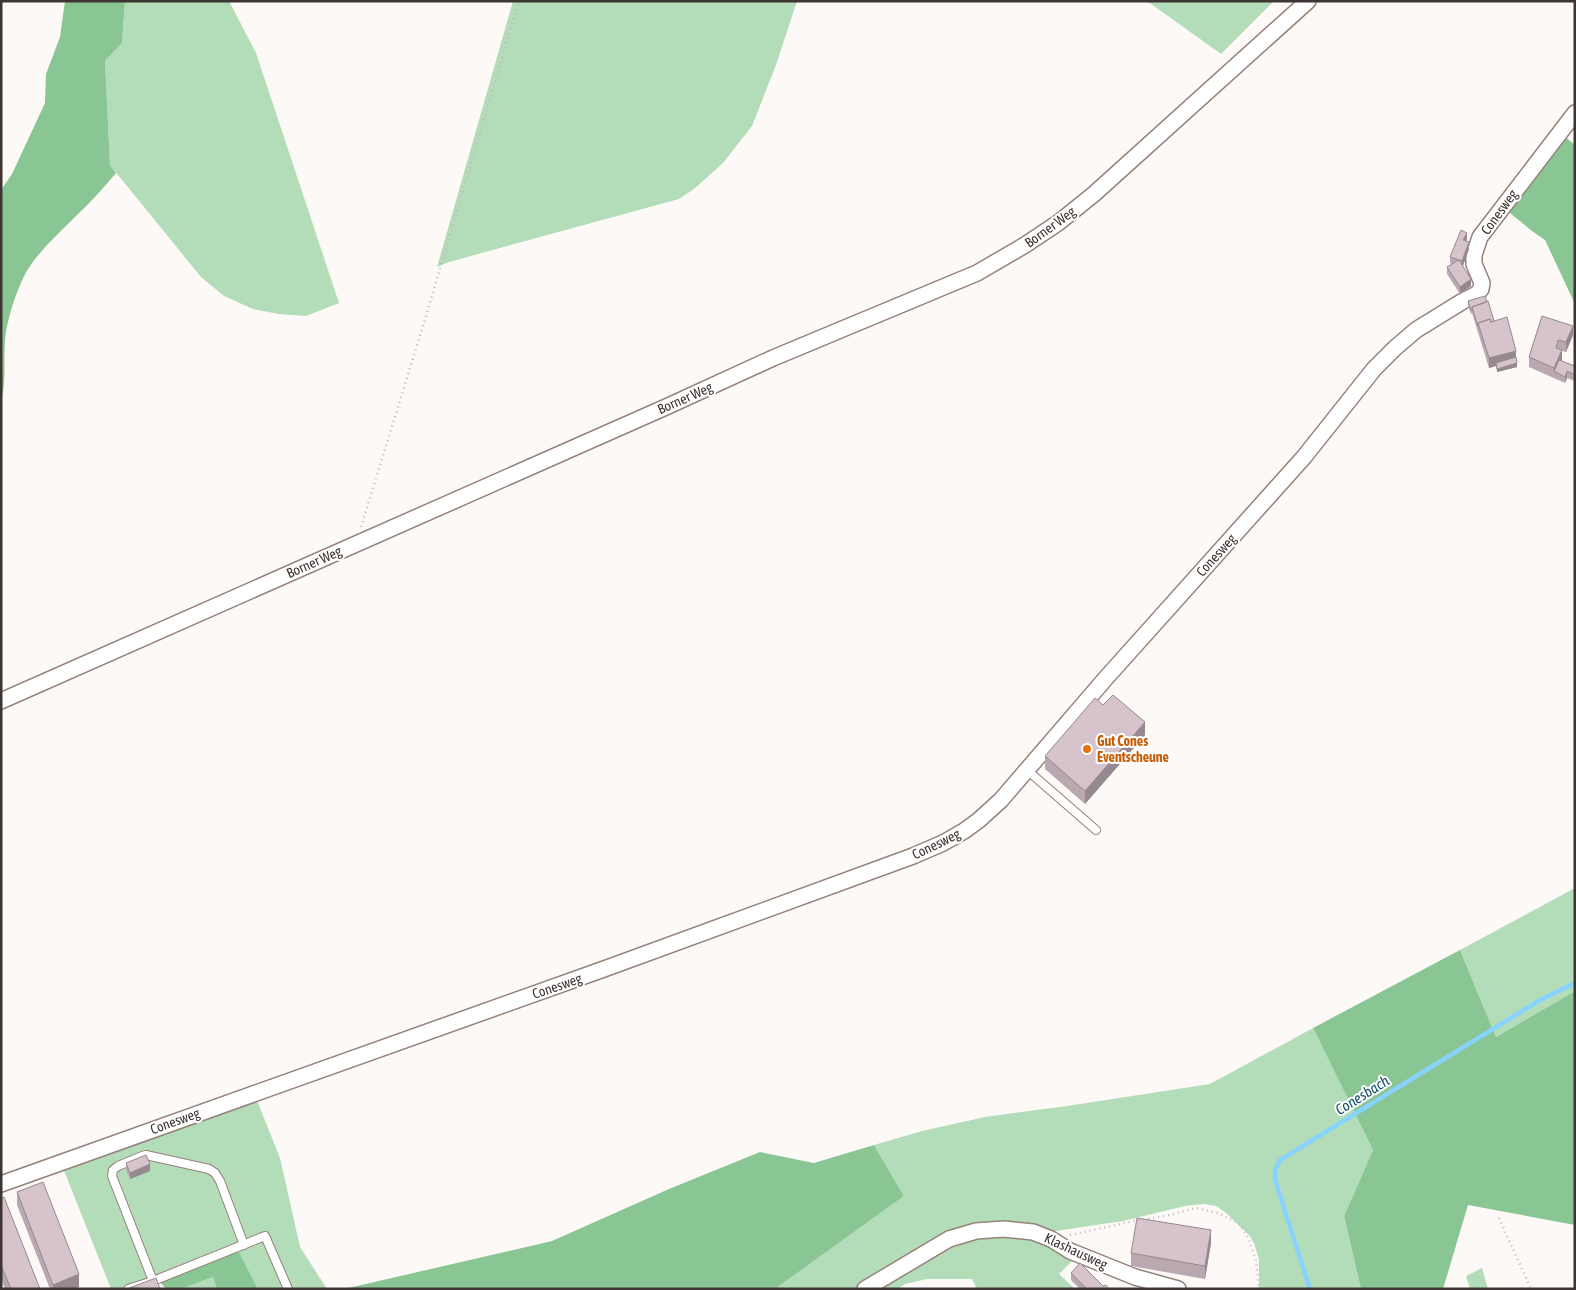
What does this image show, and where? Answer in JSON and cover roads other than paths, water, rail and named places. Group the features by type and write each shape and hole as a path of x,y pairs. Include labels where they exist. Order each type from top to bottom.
{"street":[{"name":"Borner Weg","path":"1,701 773,358 968,277 998,261 1058,223 1094,194 1308,1"},
{"name":"Conesweg","path":"1,1184 604,969 913,856 943,843 979,820 1000,800 1112,671 1304,457 1374,368 1416,330 1477,294 1482,289 1482,283 1474,264 1474,255 1480,237 1575,113"},
{"name":"Klashausweg","path":"865,1289 949,1239 976,1231 1004,1229 1034,1232 1051,1239 1070,1251 1135,1277 1178,1289"}],"lane":[{"path":"1026,770 1096,830"},
{"path":"153,1281 112,1176 113,1170 118,1166 142,1156 146,1155 200,1167 215,1173 220,1181 244,1245"},
{"path":"128,1289 153,1281 264,1236 288,1289"}],"waterway":[{"name":"Conesbach","path":"1310,1289 1275,1180 1275,1170 1280,1160 1540,1000 1575,983"}],"place":[{"name":"Gut Cones Eventscheune","path":"1087,749"}]}
